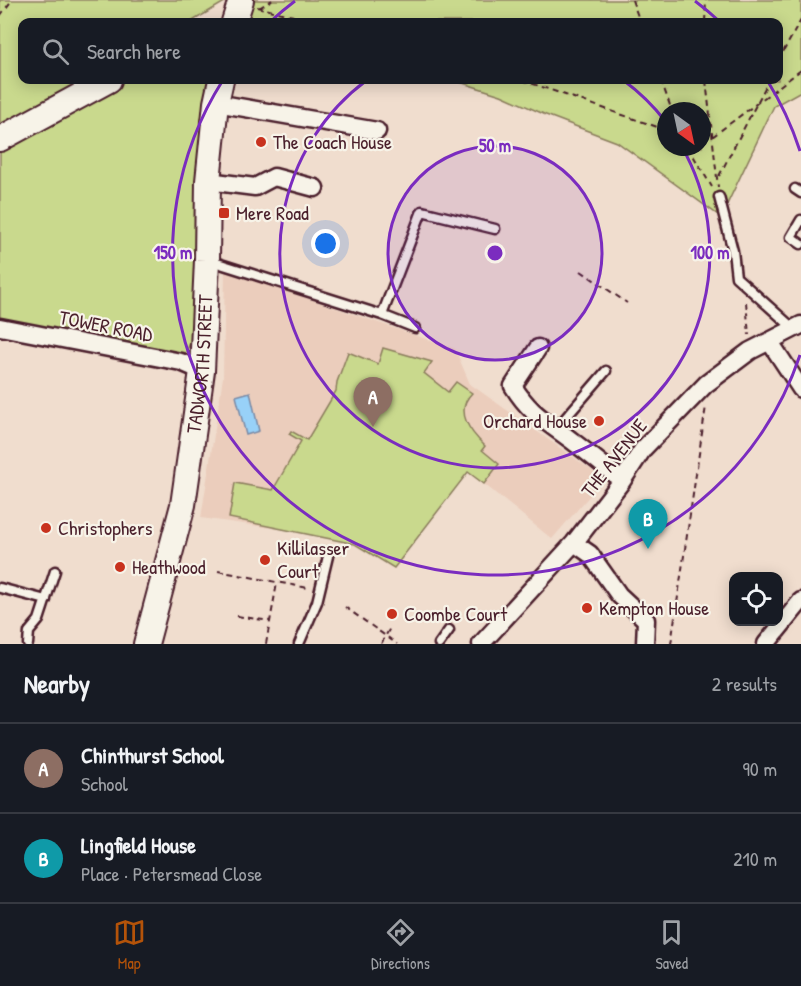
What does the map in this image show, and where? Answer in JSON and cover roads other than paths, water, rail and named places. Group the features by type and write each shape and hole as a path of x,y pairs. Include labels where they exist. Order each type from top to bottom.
{"main road":[{"path":"0,139 102,84"},
{"name":"TADWORTH STREET","path":"146,644 183,505 202,371 208,181 220,84"}],"street":[{"path":"216,104 377,131"},
{"path":"208,181 255,187 274,177 315,188"},
{"name":"TOWER ROAD","path":"0,327 181,362 202,371"},
{"name":"THE AVENUE","path":"481,644 574,543 643,450 706,384 750,351 797,327"},
{"path":"770,342 801,389"},
{"path":"538,348 513,386 523,403 535,415 598,460 622,481"},
{"path":"574,543 590,554 619,595 646,620 645,644"},
{"path":"766,644 801,601"}],"lane":[{"path":"718,197 733,251 736,277 797,327"},
{"path":"382,315 422,211 495,229"},
{"path":"801,220 791,237 801,244"},
{"path":"207,260 382,315 415,328"},
{"path":"556,429 606,371"},
{"path":"299,644 317,602 329,552"},
{"path":"28,644 29,632 39,620 55,571"},
{"path":"0,588 46,600"},
{"path":"439,644 449,630"}],"water":[{"path":"250,392 259,431 246,435 236,396"}],"place":[{"name":"The Coach House","path":"261,142"},
{"name":"Mere Road","path":"224,213"},
{"name":"Orchard House","path":"599,421"},
{"name":"Chinthurst School","path":"373,427"},
{"name":"Christophers","path":"46,528"},
{"name":"Lingfield House","path":"648,549"},
{"name":"Killilasser Court","path":"265,560"},
{"name":"Heathwood","path":"120,567"},
{"name":"Kempton House","path":"587,608"},
{"name":"Coombe Court","path":"392,614"}]}
